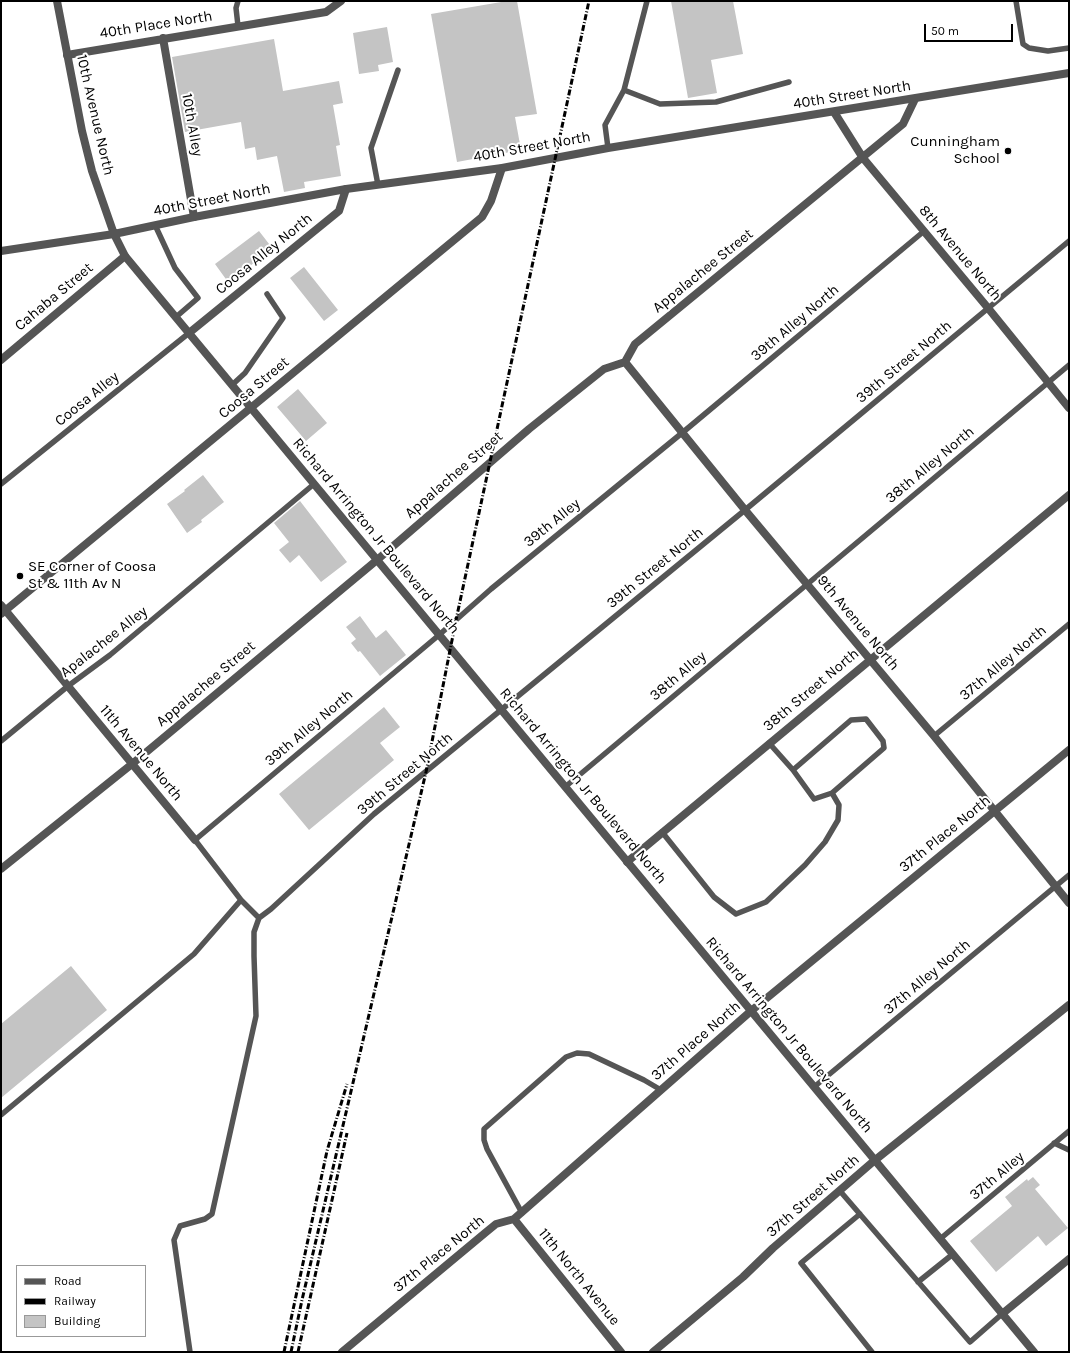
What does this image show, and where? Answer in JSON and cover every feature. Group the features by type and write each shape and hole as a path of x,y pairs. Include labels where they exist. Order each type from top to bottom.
{"street":[{"name":"10th Avenue North","path":"56,1 82,131 92,171 114,234"},
{"name":"40th Place North","path":"67,55 326,12 341,1"},
{"name":"10th Alley","path":"163,38 194,217"},
{"name":"40th Street North","path":"1,251 114,234 194,217 346,189 502,168 608,148 1069,73"},
{"name":"Appalachee Street","path":"1,869 132,764 377,560 529,429 604,368 624,362 635,344 903,124 915,99"},
{"name":"8th Avenue North","path":"834,112 863,158 1069,408"},
{"name":"Coosa Street","path":"2,610 251,408 482,217 491,201 502,168"},
{"name":"Coosa Alley North","path":"189,333 339,211 346,189"},
{"name":"Richard Arrington Jr Boulevard North","path":"114,234 125,256 1034,1352"},
{"name":"Cahaba Street","path":"1,360 125,256"},
{"name":"9th Avenue North","path":"624,362 745,510 934,736 1069,903"},
{"name":"38th Street North","path":"627,862 1069,495"},
{"name":"11th Avenue North","path":"2,610 68,686 195,840"},
{"name":"37th Place North","path":"342,1352 496,1224 514,1219 522,1213 751,1011 1069,750"},
{"name":"37th Street North","path":"653,1352 743,1277 773,1248 875,1160 1069,1005"},
{"name":"11th North Avenue","path":"514,1219 621,1352"},
{"path":"1002,1314 1069,1259"}],"lane":[{"path":"238,1 236,8 238,26"},
{"path":"608,148 605,125 624,90 647,1"},
{"path":"1016,1 1023,44 1029,48 1048,52 1069,48"},
{"path":"378,185 371,148 398,70"},
{"path":"624,90 660,104 716,102 789,82"},
{"path":"155,225 175,268 198,298 176,317"},
{"name":"39th Alley North","path":"682,433 923,232"},
{"name":"39th Street North","path":"259,918 271,909 374,814 745,510 1069,241"},
{"path":"232,385 245,373 283,318 267,294"},
{"name":"Coosa Alley","path":"1,484 189,333"},
{"name":"38th Alley North","path":"807,584 1069,365"},
{"name":"39th Alley","path":"439,635 491,589 682,433"},
{"name":"Apalachee Alley","path":"1,741 68,686 110,655 314,484"},
{"name":"38th Alley","path":"565,786 807,584"},
{"name":"37th Alley North","path":"934,736 1069,624"},
{"name":"39th Alley North","path":"195,840 439,635"},
{"path":"769,743 793,770 814,798 832,793 884,748 883,741 866,718 851,720 793,770"},
{"path":"662,832 714,897 736,914 766,902 805,865 825,842 838,820 839,805 832,793"},
{"name":"11th Avenue North","path":"195,840 241,900 259,918"},
{"path":"1056,886 1069,875"},
{"name":"37th Alley North","path":"814,1087 1056,886"},
{"path":"1,1115 194,954 241,900"},
{"path":"190,1352 174,1240 180,1226 205,1219 212,1214 256,1016 254,932 259,918"},
{"path":"522,1213 487,1149 484,1140 484,1129 566,1057 577,1053 590,1054 644,1080 661,1090"},
{"name":"37th Alley","path":"940,1239 1069,1131"},
{"path":"1054,1143 1069,1150"},
{"path":"840,1191 970,1342 1002,1314"},
{"path":"860,1214 801,1263 872,1352"},
{"path":"918,1282 953,1254"}],"building":[{"path":"507,1 517,1 537,114 515,117 521,150 457,162 431,14"},
{"path":"671,1 733,1 743,54 711,60 717,93 688,98"},
{"path":"387,27 393,62 378,65 379,71 359,74 353,33"},
{"path":"274,39 283,91 339,81 343,103 333,105 340,145 336,146 341,176 304,182 305,188 284,192 277,156 257,160 255,147 245,149 241,122 185,132 172,57"},
{"path":"259,231 273,249 228,282 215,264"},
{"path":"304,267 338,310 324,321 290,278"},
{"path":"298,389 327,423 306,441 277,407"},
{"path":"203,475 224,502 201,520 202,522 187,533 167,504"},
{"path":"300,501 347,562 321,582 299,555 290,563 279,550 289,542 274,523"},
{"path":"360,616 376,638 386,630 406,655 380,676 360,651 358,652 351,643 356,639 346,627"},
{"path":"384,707 400,727 380,743 394,760 309,830 279,794"},
{"path":"71,966 107,1010 1,1098 1,1024"},
{"path":"1033,1177 1040,1185 1035,1189 1068,1228 1046,1246 1038,1236 996,1272 970,1241 1012,1206 1005,1197 1027,1179 1028,1181"}],"railway":[{"path":"291,1352 426,772 456,620 589,1"},
{"path":"284,1352 327,1151 347,1084"},
{"path":"298,1352 347,1133"}],"place":[{"name":"Cunningham School","path":"1008,151"},
{"name":"SE Corner of Coosa St & 11th Av N","path":"20,576"}]}
